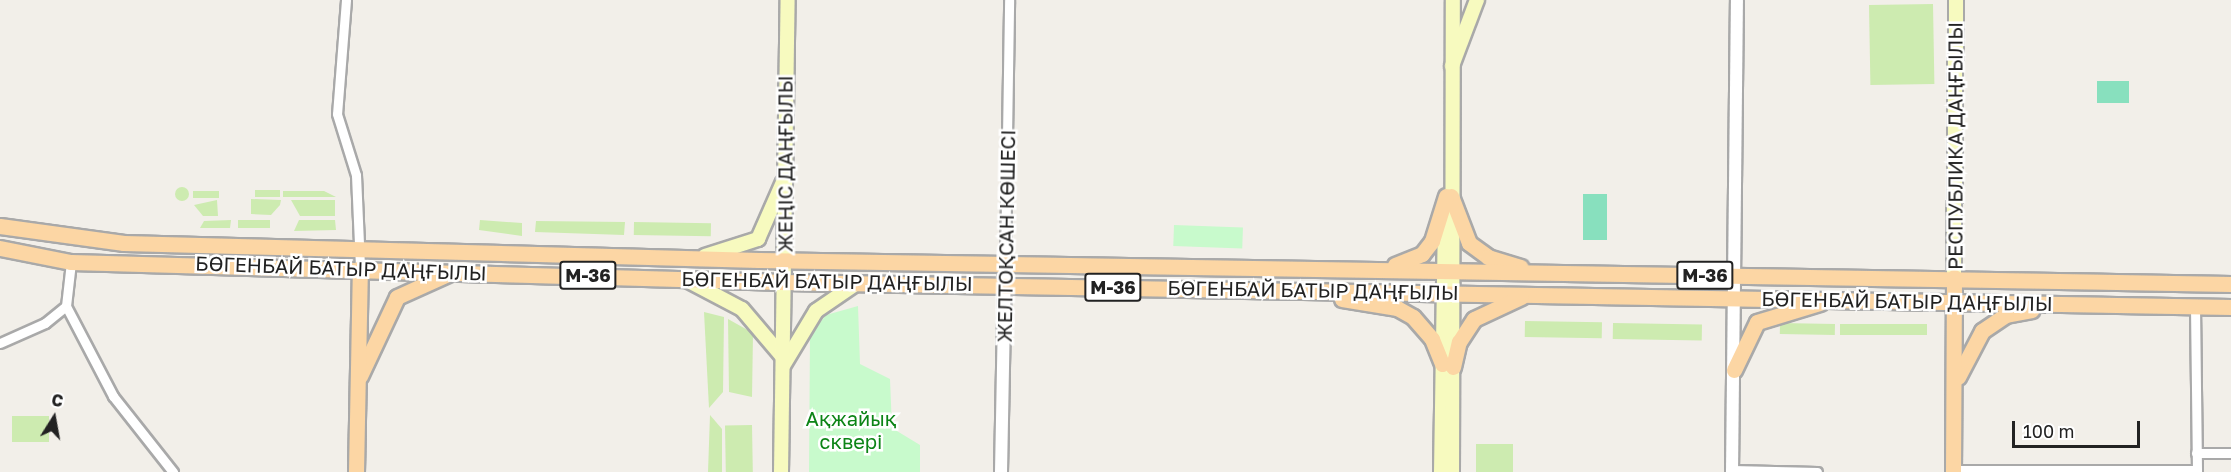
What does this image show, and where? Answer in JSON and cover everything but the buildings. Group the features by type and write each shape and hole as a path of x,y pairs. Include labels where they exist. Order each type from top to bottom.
{"main road":[{"name":"ЖЕҢІС ДАҢҒЫЛЫ","path":"781,472 788,0"},
{"path":"1452,472 1448,292 1453,0"},
{"path":"1452,66 1477,0"},
{"name":"РЕСПУБЛИКА ДАҢҒЫЛЫ","path":"1953,471 1957,380 1951,302 1954,277 1956,0"},
{"path":"695,258 758,239 785,177"},
{"path":"1381,269 1422,254 1432,241 1449,196"},
{"path":"1449,196 1469,243 1479,253 1538,272"},
{"name":"БӨГЕНБАЙ БАТЫР ДАҢҒЫЛЫ","path":"0,226 124,243 360,246 785,261 1736,276 1954,277 2231,284"},
{"name":"БӨГЕНБАЙ БАТЫР ДАҢҒЫЛЫ","path":"0,248 71,262 360,267 784,282 2231,307"},
{"path":"356,472 360,267"},
{"path":"358,381 397,297 460,271"},
{"path":"683,278 742,309 782,361 816,311 857,283"},
{"path":"1320,290 1397,308 1413,317 1432,339 1448,365"},
{"path":"1441,472 1448,365 1459,342 1474,319 1531,294"},
{"path":"1734,370 1757,322 1834,299"},
{"path":"1957,380 1982,331 1995,321 2061,304"}],"street":[{"path":"345,0 338,114 356,175 360,267"},
{"name":"ЖЕЛТОҚСАН КӨШЕСІ","path":"1001,472 1010,0"},
{"path":"1737,0 1736,298 1732,471 1817,472"},
{"path":"1737,17 1746,0"},
{"path":"71,262 66,306 113,396 173,472"},
{"path":"0,343 45,323 66,306"},
{"path":"1953,471 2197,471 2195,306"},
{"path":"2196,453 2231,453"}],"green space":[{"path":"1933,4 1934,84 1870,85 1869,5"},
{"path":"2097,81 2129,81 2129,103 2097,103"},
{"path":"182,187 187,189 189,194 187,199 182,201 177,199 175,194 177,189"},
{"path":"255,190 280,190 280,197 255,197"},
{"path":"193,191 219,191 219,198 193,198"},
{"path":"283,191 324,191 336,197 283,197"},
{"path":"1583,194 1607,194 1607,240 1583,240"},
{"path":"251,199 281,200 280,205 271,215 251,214"},
{"path":"217,200 218,216 203,216 194,205"},
{"path":"291,200 335,200 335,216 300,216"},
{"path":"231,220 230,228 200,228 204,221"},
{"path":"238,220 270,220 270,228 238,228"},
{"path":"299,220 335,220 336,230 294,231"},
{"path":"480,220 522,223 522,236 479,230"},
{"path":"536,221 625,222 624,235 535,232"},
{"path":"634,222 711,223 711,236 634,235"},
{"path":"1174,225 1243,227 1242,248 1173,246"},
{"name":"Ақжайық сквері","path":"858,306 860,364 890,379 892,428 920,445 920,472 809,472 810,335 826,315"},
{"path":"704,312 724,317 723,392 709,408"},
{"path":"728,319 753,333 752,397 729,392"},
{"path":"1525,321 1602,322 1602,338 1525,337"},
{"path":"1613,323 1702,325 1702,341 1613,339"},
{"path":"1780,323 1835,324 1835,335 1780,334"},
{"path":"1840,324 1927,324 1927,335 1840,335"},
{"path":"710,415 722,429 722,472 708,472"},
{"path":"12,416 49,416 49,442 12,442"},
{"path":"725,425 752,425 753,472 726,472"},
{"path":"1476,444 1513,444 1513,472 1476,472"}]}
